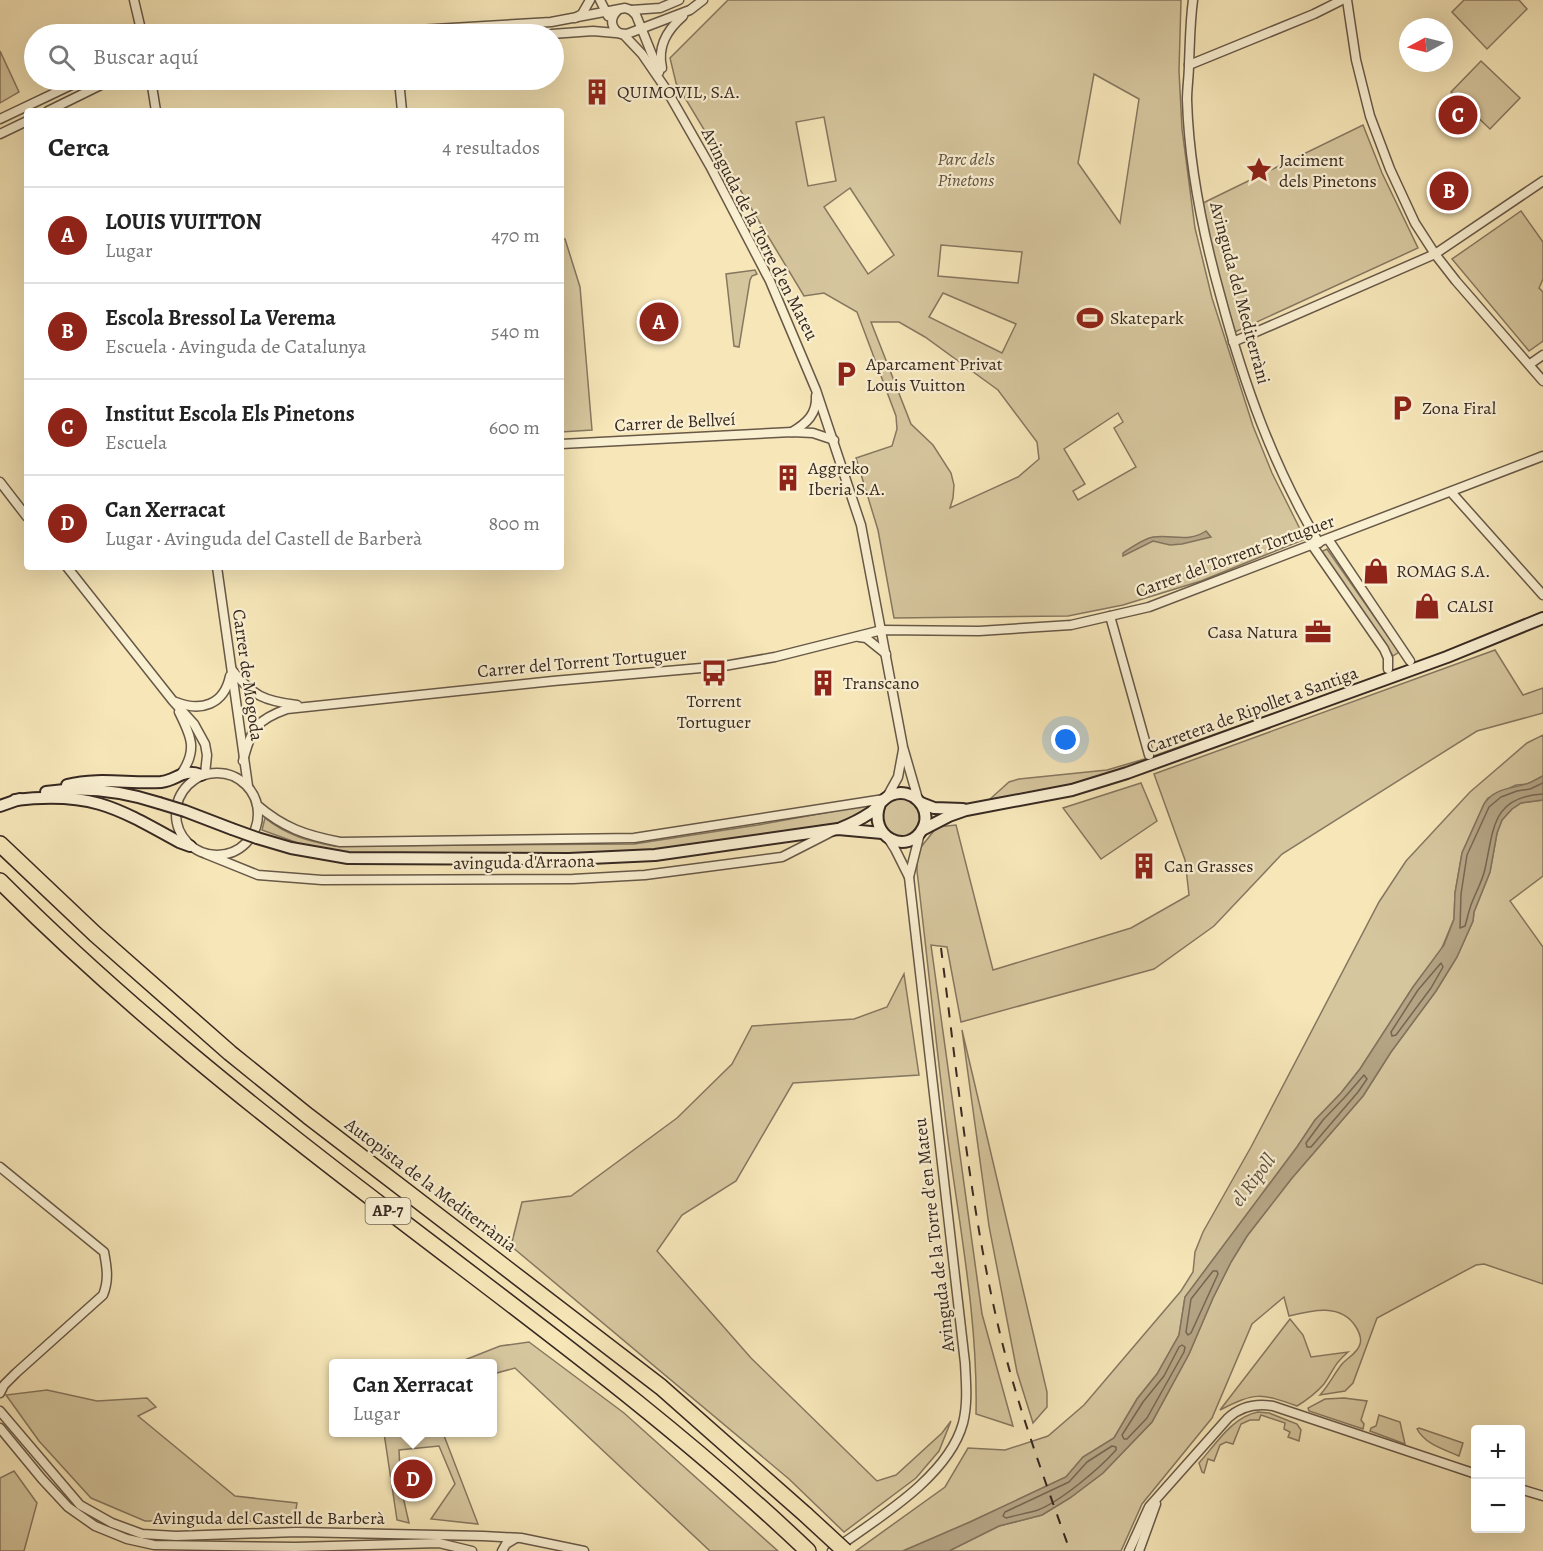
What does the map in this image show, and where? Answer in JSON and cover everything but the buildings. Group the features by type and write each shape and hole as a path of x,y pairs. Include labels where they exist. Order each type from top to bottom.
{"highway":[{"name":"Autopista de la Mediterrània","path":"0,844 87,927 230,1053 308,1116 661,1387 806,1515 846,1546"},
{"name":"AP-7","path":"0,880 120,993 224,1082 620,1389 714,1466 808,1551"}],"main road":[{"name":"Carretera de Ripollet a Santiga","path":"966,810 1066,792 1110,778 1438,660 1543,618"},
{"path":"0,806 75,783 112,780 162,782 188,772 203,775"},
{"path":"44,793 72,789 127,794 185,811 257,838 301,851 348,858 601,858 655,855 838,829 861,819 884,800 904,793 934,808 966,810"},
{"path":"15,800 46,797 92,801 118,809 190,846"},
{"path":"884,800 877,819 885,836"},
{"path":"920,801 925,813 925,822 921,832"},
{"path":"838,829 885,836 903,842 948,816 966,810"}],"street":[{"path":"134,0 140,24"},
{"path":"572,19 582,14 590,0"},
{"path":"600,0 615,31 625,34 636,29 637,18 618,0"},
{"path":"498,24 572,19 621,9 660,8 679,0"},
{"path":"666,89 660,63 662,44 673,25 703,0"},
{"name":"Avinguda del Mediterràni","path":"1193,0 1189,36 1187,99 1197,195 1208,251 1233,342 1254,409 1270,449 1315,544 1384,649 1388,658 1388,669"},
{"path":"1189,65 1314,14 1342,0"},
{"path":"1347,0 1356,60 1370,116 1390,169 1415,223 1456,281 1543,381"},
{"path":"564,33 625,34 642,30 690,10"},
{"path":"612,25 612,17 617,11"},
{"name":"Avinguda de la Torre d'en Mateu","path":"637,18 666,89"},
{"name":"Avinguda de la Torre d'en Mateu","path":"625,34 666,89 710,166 770,281 816,390 861,525 903,747 920,801"},
{"path":"0,119 61,90"},
{"path":"54,108 91,90"},
{"path":"153,90 156,108"},
{"path":"400,90 402,108"},
{"path":"0,134 24,122"},
{"path":"1233,342 1435,254 1543,181"},
{"path":"1530,364 1543,355"},
{"path":"792,432 810,418 816,406 816,390"},
{"name":"Carrer de Bellveí","path":"564,444 792,432 813,433 834,440"},
{"name":"Carrer del Torrent Tortuguer","path":"243,761 248,740 256,727 268,716 287,709 553,681 724,666 775,657 882,630 979,632 1071,625 1149,608 1543,456"},
{"path":"0,482 24,513"},
{"path":"1451,492 1543,594"},
{"path":"1328,539 1410,661"},
{"path":"69,570 173,701 194,724 205,744 207,755 203,775"},
{"name":"Carrer de Mogoda","path":"217,570 248,786"},
{"path":"1110,616 1149,755"},
{"path":"856,637 866,638 886,654"},
{"path":"173,701 199,708 212,703 222,696 229,683 231,670"},
{"name":"Carrer del Torrent Tortuguer","path":"231,670 246,688 267,700 309,706"},
{"path":"173,701 191,735 190,755 181,774"},
{"name":"Avinguda de la Torre d'en Mateu","path":"884,800 898,777 903,747"},
{"path":"220,773 238,778 248,786 257,805 258,814 255,829 248,841 237,850 221,855 206,854 190,846 178,828 176,808 185,787 203,775 220,773"},
{"name":"avinguda d'Arraona","path":"257,805 276,820 312,836 351,842 634,838 884,800"},
{"name":"avinguda d'Arraona","path":"206,854 258,876 322,880 573,879 645,875 782,857 838,829"},
{"name":"Avinguda de la Torre d'en Mateu","path":"909,877 921,832"},
{"name":"Avinguda de la Torre d'en Mateu","path":"832,1551 846,1546 922,1483 943,1461 962,1426 966,1407 965,1363 909,877 895,849 885,836"},
{"path":"0,1167 104,1252 108,1271 107,1286 103,1295 16,1373 4,1385 0,1393"},
{"path":"1129,1551 1145,1514 1233,1414 1245,1407 1273,1406 1471,1472"},
{"name":"Avinguda del Castell de Barberà","path":"0,1411 80,1504 112,1523 142,1534 176,1536 296,1532 517,1538 530,1541"},
{"name":"Avinguda del Castell de Barberà","path":"0,1428 68,1507 95,1526 127,1539 154,1545 296,1547 439,1544 472,1551"},
{"path":"1139,1551 1155,1506 1168,1486"},
{"path":"1525,1490 1543,1496"},
{"path":"502,1551 506,1544 517,1538"},
{"path":"530,1541 537,1551"},
{"path":"530,1541 584,1551"}],"green space":[{"name":"Parc dels Pinetons","path":"728,0 1181,0 1179,71 1182,129 1195,228 1212,298 1253,426 1272,473 1305,539 1201,581 1123,605 1068,616 894,618 878,530 856,458 892,446 897,429 896,416 857,312 824,293 804,296 676,83 670,58","holes":["1094,74 1139,99 1120,223 1078,163","824,117 836,181 808,186 796,122","850,188 894,255 868,274 824,207","941,245 1022,252 1018,283 938,276","943,293 1016,324 1002,353 929,317","871,322 899,322 925,337 998,390 1037,442 1039,459 1018,477 950,508 954,485 951,473 933,445 911,424","1118,413 1123,422 1114,428 1136,467 1078,500 1073,491 1085,484 1064,449"]},
{"path":"1464,0 1519,0 1527,9 1487,49 1452,12"},
{"path":"0,51 19,92 0,103"},
{"path":"1481,61 1520,98 1490,129 1451,92"},
{"path":"1363,125 1382,173 1418,248 1235,332 1212,251 1203,203"},
{"path":"1521,211 1543,242 1543,279 1539,288 1543,292 1543,341 1529,351 1452,259"},
{"path":"564,239 580,287 592,430 564,432"},
{"path":"755,270 757,274 750,280 739,347 734,346 726,274"},
{"path":"1327,549 1399,652 1393,656 1321,552"},
{"path":"1543,612 1463,646 1137,765 1068,785 989,800 1009,782 1019,779 1107,770 1148,758 1426,659"},
{"path":"1495,650 1523,695 1543,688 1543,713 1477,731 1282,854 1214,926 1154,969 961,1022 947,947 931,945 982,1314 1013,1426 976,1414 972,1313 940,1078 917,871 917,852 937,827 956,825 993,970 1131,928 1189,895 1185,860 1154,774"},
{"path":"1543,735 1543,776 1528,784 1516,785 1488,798 1484,804 1462,853 1455,893 1454,919 1441,950 1413,987 1360,1069 1315,1120 1185,1297 1179,1335 1157,1374 1137,1399 1114,1438 1083,1457 1066,1477 970,1522 903,1551 856,1551 945,1487 968,1448 1005,1450 1048,1436 1084,1405 1181,1291 1193,1272 1195,1252 1203,1232 1251,1147 1379,902 1406,861 1470,792 1527,743"},
{"path":"1141,783 1157,821 1101,859 1063,808"},
{"path":"898,797 905,797 922,808 922,827 906,839 890,832 882,821 884,808"},
{"path":"1543,800 1543,876 1510,901 1543,947 1543,1284 1484,1264 1476,1265 1377,1318 1353,1383 1345,1391 1320,1395 1342,1364 1359,1347 1361,1342 1359,1333 1350,1319 1335,1311 1307,1312 1289,1316 1284,1297 1252,1324 1212,1418 1142,1504 1121,1551 949,1551 999,1526 1042,1515 1070,1498 1103,1473 1152,1422 1189,1354 1231,1262 1247,1236 1292,1178 1363,1096 1457,957 1473,921 1474,912 1490,872 1497,833 1502,820 1521,803"},
{"path":"873,804 866,812 846,822 639,853 345,853 306,846 262,830 265,818 298,837 334,846 634,844"},
{"path":"904,974 919,1075 793,1083 736,1181 682,1215 657,1251 751,1358 877,1481 896,1475 942,1433 951,1421 939,1451 916,1478 844,1532 789,1479 511,1246 522,1202 571,1196 677,1118 732,1064 752,1026 854,1019 887,1007"},
{"path":"962,1030 1047,1392 1047,1407 1033,1423 1017,1372 989,1226"},
{"path":"1290,1319 1303,1335 1311,1357 1348,1352 1336,1364 1321,1387 1297,1406 1258,1396 1250,1397 1220,1410"},
{"path":"529,1342 624,1413 778,1551 710,1551 515,1368 497,1373 497,1359 467,1359 500,1346"},
{"path":"47,1390 97,1401 147,1398 156,1407 138,1416 235,1496 297,1503 294,1521 145,1521 91,1498 39,1441 6,1395"},
{"path":"1344,1398 1367,1401 1361,1420 1364,1424 1363,1429 1309,1411 1308,1408 1325,1399"},
{"path":"1258,1412 1269,1413 1297,1424 1301,1430 1299,1441 1288,1437 1290,1432 1284,1429 1285,1423 1261,1415 1259,1420 1250,1420 1241,1424 1233,1444 1226,1442 1220,1445 1214,1461 1208,1459 1204,1473 1202,1472 1199,1463 1225,1432 1240,1419"},
{"path":"1379,1415 1400,1422 1405,1444 1370,1431 1376,1426"},
{"path":"1417,1429 1463,1443 1459,1456 1425,1439"},
{"path":"385,1437 445,1437 478,1524 431,1519 455,1484 439,1446 399,1450 401,1488 409,1523 397,1520"},
{"path":"14,1471 37,1503 24,1551 0,1551 0,1478"}],"water":[{"path":"1206,531 1211,537 1170,545 1153,541 1123,556 1123,553 1149,538 1193,537"},
{"path":"1543,776 1543,800 1521,803 1502,820 1497,833 1490,872 1474,912 1473,921 1457,957 1363,1096 1292,1178 1247,1236 1231,1262 1189,1354 1152,1422 1103,1473 1070,1498 1042,1515 999,1526 949,1551 903,1551 1066,1477 1083,1457 1114,1438 1137,1399 1157,1374 1179,1335 1185,1297 1315,1120 1360,1069 1413,987 1444,945 1454,919 1455,893 1462,853 1484,804 1488,798 1499,791 1529,783"}],"railway":[{"path":"941,948 971,1182 987,1275 1004,1350 1021,1408 1070,1551"}],"place":[{"name":"QUIMOVIL, S.A.","path":"597,92"},
{"name":"Institut Escola Els Pinetons","path":"1458,115"},
{"name":"Jaciment dels Pinetons","path":"1259,170"},
{"name":"Escola Bressol La Verema","path":"1449,191"},
{"name":"Skatepark","path":"1090,318"},
{"name":"LOUIS VUITTON","path":"659,322"},
{"name":"Aparcament Privat Louis Vuitton","path":"846,374"},
{"name":"Zona Firal","path":"1402,408"},
{"name":"Aggreko Iberia S.A.","path":"788,478"},
{"name":"ROMAG S.A.","path":"1376,571"},
{"name":"CALSI","path":"1427,606"},
{"name":"Casa Natura","path":"1318,632"},
{"name":"Torrent Tortuguer","path":"714,673"},
{"name":"Transcano","path":"823,683"},
{"name":"Can Grasses","path":"1144,866"},
{"name":"Can Xerracat","path":"413,1479"}],"water label":[{"name":"el Ripoll","path":"1253,1180"}]}
